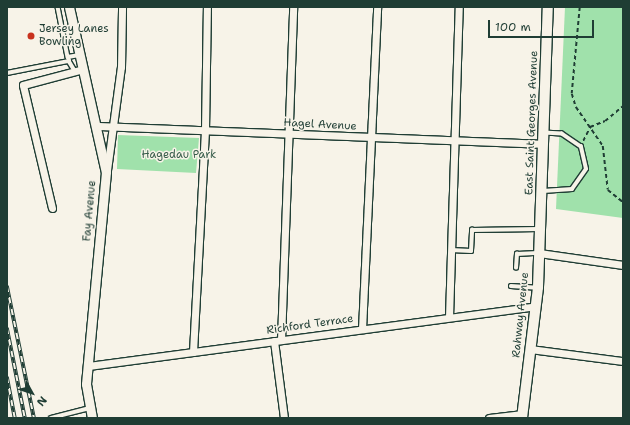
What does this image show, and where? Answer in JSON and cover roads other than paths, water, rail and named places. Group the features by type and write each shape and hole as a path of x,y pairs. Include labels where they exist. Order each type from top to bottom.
{"main road":[{"name":"East Saint Georges Avenue","path":"541,215 548,7"},
{"name":"Rahway Avenue","path":"523,416 538,288 541,215"}],"street":[{"path":"69,7 80,54 79,70 96,126 106,172"},
{"name":"Fay Avenue","path":"92,418 86,384 106,172 114,128 121,67 122,7"},
{"path":"193,352 205,130 207,7"},
{"path":"284,418 277,340 293,7"},
{"path":"362,329 373,138 377,7"},
{"path":"449,317 459,7"},
{"path":"52,208 23,85 79,70"},
{"name":"Hagel Avenue","path":"96,126 114,128 205,130 373,138 455,139 543,144"},
{"path":"539,253 623,265"},
{"name":"Richford Terrace","path":"88,366 535,306"},
{"path":"530,349 623,361"},
{"path":"490,418 523,416"}],"lane":[{"path":"58,7 68,59 79,70"},
{"path":"7,73 68,59 80,54"},
{"path":"541,191 572,189 582,180 586,169 581,147 562,134 543,133"},
{"path":"451,250 471,251 472,230 540,229"},
{"path":"516,268 517,254 539,253"},
{"path":"510,286 538,288"},
{"path":"51,418 90,408"}],"railway":[{"path":"7,286 34,418"},
{"path":"7,328 25,418"},
{"path":"7,377 15,418"}],"place":[{"name":"Jersey Lanes Bowling","path":"31,36"}],"park label":[{"name":"Hagedau Park","path":"179,155"}]}
